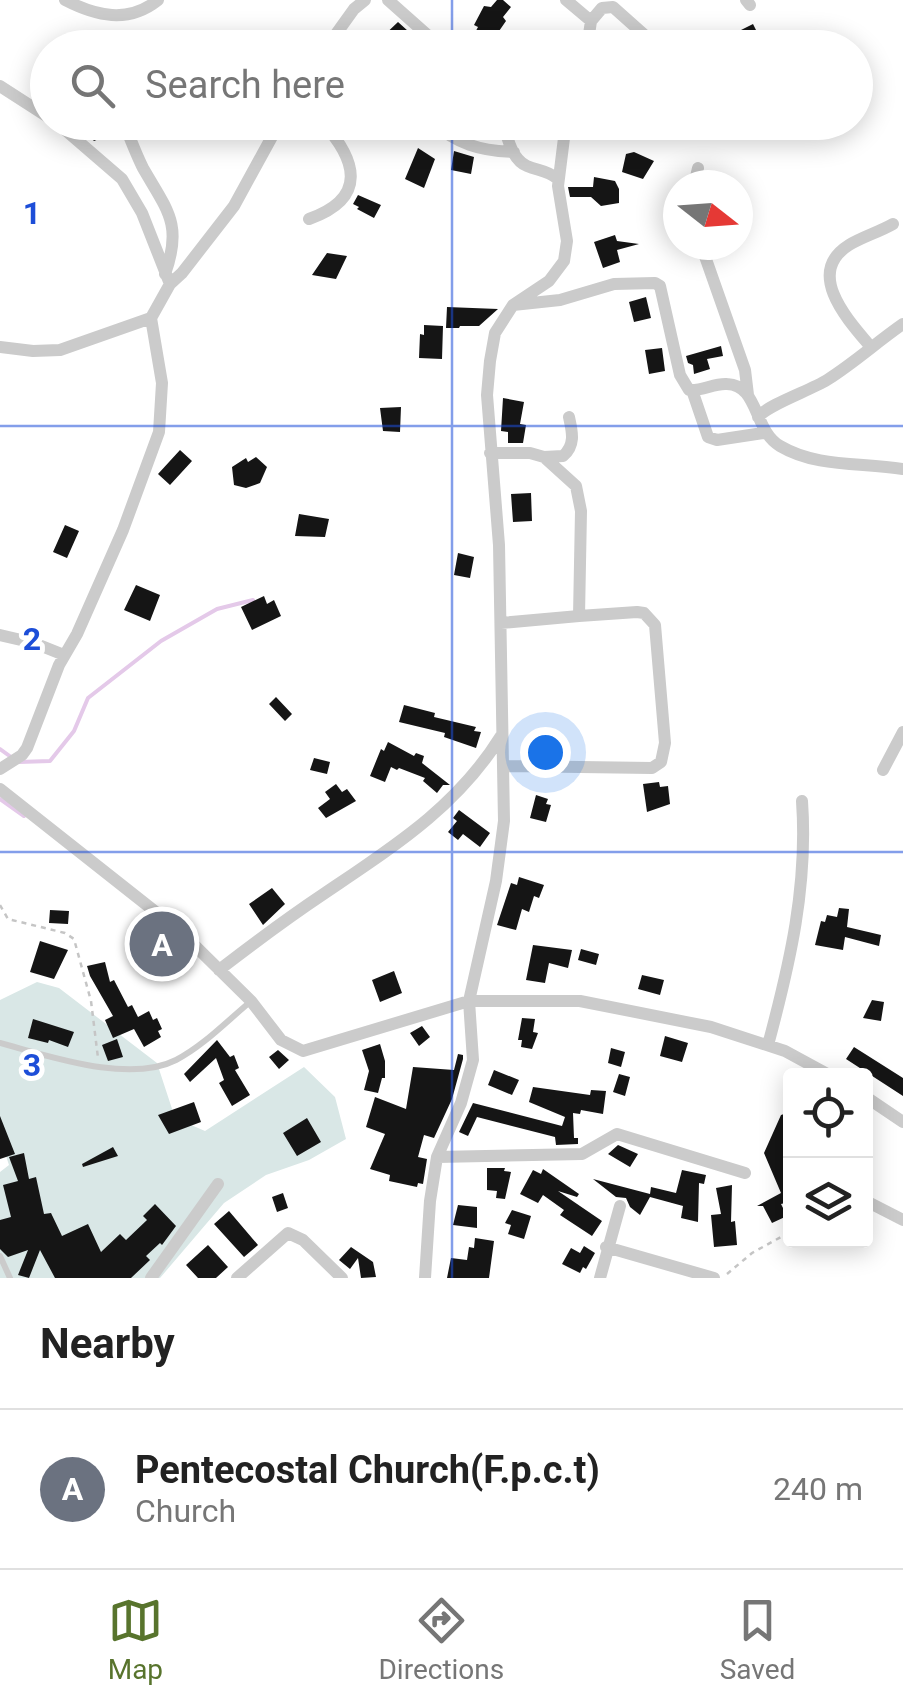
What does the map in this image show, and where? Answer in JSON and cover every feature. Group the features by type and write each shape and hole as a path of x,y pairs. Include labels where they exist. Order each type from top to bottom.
{"street":[{"path":"65,0 107,16 127,16 158,0"},
{"path":"343,30 365,0"},
{"path":"388,0 422,30"},
{"path":"566,0 590,21"},
{"path":"589,30 590,21 602,8 613,7 639,30"},
{"path":"0,86 30,105"},
{"path":"77,140 122,179 142,213 167,279"},
{"path":"0,769 27,748 64,655 123,530 159,432 162,383 151,318 167,279 173,223 131,140"},
{"path":"167,279 224,222 270,140"},
{"path":"309,219 332,208 349,186 351,162 339,140"},
{"path":"457,140 478,149 514,152"},
{"path":"510,140 525,166 547,170 558,178"},
{"path":"425,1278 437,1158 469,1082 473,1060 469,1001 500,854 504,766 499,545 490,453 490,361 496,333 513,305 549,280 564,262 567,240 558,178 563,140"},
{"path":"870,346 832,294 829,266 834,256 852,243 893,224"},
{"path":"707,260 745,370 748,395 764,432 776,444 801,456 903,469"},
{"path":"513,305 560,300 614,284 655,282 660,286 680,375 692,390 708,437 724,440 764,432"},
{"path":"0,347 60,350 151,318"},
{"path":"758,417 839,372 903,324"},
{"path":"692,390 725,383 748,395"},
{"path":"490,453 563,456 570,448 569,417"},
{"path":"544,457 576,486 581,511 579,616"},
{"path":"501,622 644,613 655,625 665,743 661,762 652,768 504,766"},
{"path":"0,635 64,655"},
{"path":"883,770 903,732"},
{"path":"219,970 282,922 424,826 478,771 502,734"},
{"path":"0,789 182,932 251,1001 281,1040 302,1052 469,1001 580,1001 711,1026 768,1045 817,1068"},
{"path":"768,1045 802,900 802,801"},
{"path":"873,1102 903,1122"},
{"path":"437,1158 582,1154 623,1134 745,1172"},
{"path":"152,1278 218,1184"},
{"path":"873,1204 903,1220"},
{"path":"600,1278 620,1206"},
{"path":"237,1278 288,1233 303,1240 342,1278"},
{"path":"606,1247 714,1278"}],"lane":[{"path":"0,1043 135,1070 173,1062 251,1001"},
{"path":"0,1256 10,1278"}],"path":[{"path":"0,905 8,919 65,933 74,939 91,1001 99,1065"},
{"path":"722,1278 783,1236"}],"shaded area":[{"path":"37,982 59,988 157,1063 175,1118 205,1131 304,1067 335,1097 346,1139 309,1160 266,1175 224,1203 160,1278 0,1278 0,1172 9,1165 0,1138 0,1000"}],"building":[{"path":"497,0 503,0 511,7 503,17 506,21 500,30 476,30 474,25 484,6 491,7"},
{"path":"398,22 407,30 390,30"},
{"path":"418,148 435,159 424,188 405,179"},
{"path":"454,151 474,157 471,174 451,170"},
{"path":"634,152 654,161 643,179 622,172 626,154"},
{"path":"594,177 615,181 619,203 601,206 591,197 570,197 568,187 593,187"},
{"path":"358,195 381,205 374,218 353,204"},
{"path":"615,235 617,241 639,244 617,250 620,262 603,268 594,242"},
{"path":"327,253 347,256 336,279 312,275"},
{"path":"646,297 651,318 634,322 629,302"},
{"path":"447,307 498,309 479,326 446,328"},
{"path":"424,325 443,326 442,359 419,358"},
{"path":"721,346 723,356 707,359 710,369 694,374 686,356"},
{"path":"662,348 665,371 649,374 645,350"},
{"path":"503,398 524,402 520,424 526,425 523,443 508,443 508,432 501,431"},
{"path":"401,407 400,432 383,431 380,408"},
{"path":"180,450 192,461 170,485 158,474"},
{"path":"256,457 267,467 260,483 246,488 234,485 232,467"},
{"path":"531,493 532,521 513,522 511,494"},
{"path":"299,514 329,519 325,537 295,536"},
{"path":"65,525 79,531 67,558 53,552"},
{"path":"458,553 474,557 470,578 454,575"},
{"path":"136,585 160,595 150,621 124,610"},
{"path":"264,596 267,604 274,600 281,616 252,630 241,607"},
{"path":"276,697 292,714 285,721 269,704"},
{"path":"404,705 476,727 474,731 481,732 476,748 444,737 445,733 399,722"},
{"path":"388,742 414,756 424,756 422,763 450,785 443,785 437,793 423,781 425,778 391,767 385,782 370,776"},
{"path":"314,758 330,762 327,774 310,770"},
{"path":"659,782 660,787 668,786 670,804 647,812 643,784"},
{"path":"336,784 342,792 347,789 356,801 326,818 318,808 330,799 325,792"},
{"path":"536,795 548,799 546,804 551,805 546,822 530,818"},
{"path":"459,810 490,833 480,847 463,834 458,840 448,832 457,821 453,818"},
{"path":"519,877 544,885 539,898 534,896 529,912 522,909 516,930 497,925 511,883 517,885"},
{"path":"272,888 285,904 263,925 249,904"},
{"path":"839,908 849,909 847,927 881,935 879,946 845,937 843,950 815,945 821,921 825,922 827,915 837,917"},
{"path":"50,910 69,911 68,924 49,923"},
{"path":"156,931 177,946 169,958 148,943"},
{"path":"40,941 68,950 54,979 30,972"},
{"path":"533,945 572,950 568,968 549,963 545,983 526,980"},
{"path":"581,949 599,954 596,965 578,960"},
{"path":"105,962 110,982 114,980 128,1007 132,1005 138,1017 149,1011 153,1020 157,1018 161,1037 144,1047 134,1029 113,1038 105,1020 113,1016 87,966"},
{"path":"394,971 402,993 380,1002 372,980"},
{"path":"642,975 664,980 660,995 638,989"},
{"path":"872,1000 884,1002 881,1021 863,1018"},
{"path":"522,1018 535,1019 533,1032 538,1033 532,1049 521,1047 522,1040 518,1040"},
{"path":"33,1019 74,1032 68,1047 28,1038"},
{"path":"422,1026 430,1037 419,1046 410,1033"},
{"path":"665,1036 688,1043 682,1062 660,1056"},
{"path":"117,1039 123,1057 108,1061 102,1045"},
{"path":"217,1040 230,1057 234,1055 239,1068 235,1070 250,1095 232,1106 219,1083 224,1080 216,1058 190,1082 184,1074"},
{"path":"380,1044 385,1078 378,1093 364,1090 369,1071 362,1050"},
{"path":"854,1047 903,1078 903,1096 873,1077 873,1068 860,1068 846,1059"},
{"path":"611,1048 625,1052 621,1067 608,1063"},
{"path":"278,1050 289,1060 279,1069 269,1057"},
{"path":"458,1054 463,1059 452,1099 434,1138 424,1135 418,1157 427,1159 423,1184 418,1183 417,1187 389,1181 390,1175 370,1169 385,1134 366,1127 375,1097 406,1109 413,1067 454,1070"},
{"path":"494,1070 519,1080 512,1095 488,1085"},
{"path":"619,1074 630,1077 625,1096 613,1092"},
{"path":"533,1087 590,1095 591,1090 606,1091 603,1114 581,1110 580,1114 573,1113 578,1144 556,1145 555,1137 477,1117 468,1136 459,1132 473,1103 562,1126 565,1117 529,1102"},
{"path":"194,1102 201,1122 169,1134 158,1115"},
{"path":"781,1115 783,1218 772,1223 763,1206 757,1206 781,1193 764,1153"},
{"path":"0,1116 15,1154 0,1159"},
{"path":"307,1118 321,1142 297,1156 283,1133"},
{"path":"618,1145 638,1154 630,1167 608,1154"},
{"path":"113,1147 118,1156 83,1167 82,1164"},
{"path":"24,1153 29,1179 36,1177 44,1214 51,1213 62,1236 88,1224 101,1252 120,1234 126,1240 147,1220 143,1216 155,1204 176,1226 162,1245 146,1256 150,1260 131,1278 55,1278 40,1250 29,1278 18,1275 28,1250 8,1257 0,1249 0,1220 11,1217 3,1185 18,1181 9,1157"},
{"path":"487,1168 511,1172 505,1199 496,1198 497,1191 487,1190"},
{"path":"543,1169 579,1194 577,1197 558,1191 602,1221 592,1236 560,1215 564,1210 543,1195 538,1203 520,1194 533,1170 541,1174"},
{"path":"682,1170 706,1175 704,1184 699,1183 698,1222 681,1218 683,1206 650,1197 640,1215 626,1198 616,1197 593,1179 650,1194 651,1187 676,1193"},
{"path":"732,1185 731,1222 735,1221 737,1245 714,1247 711,1215 721,1214 716,1188"},
{"path":"283,1193 288,1208 277,1212 272,1197"},
{"path":"458,1205 477,1207 477,1228 453,1225"},
{"path":"512,1210 531,1216 524,1239 508,1234 511,1225 505,1223"},
{"path":"229,1211 258,1245 244,1257 214,1224"},
{"path":"475,1238 494,1241 489,1278 447,1278 451,1258 467,1260"},
{"path":"208,1245 228,1267 216,1278 198,1278 186,1265"},
{"path":"584,1246 595,1253 586,1269 583,1267 580,1273 562,1264 571,1248 580,1253"},
{"path":"351,1247 373,1262 376,1277 361,1278 358,1258 350,1269 339,1260"}],"waterway":[{"path":"19,762 50,761 74,731 88,698 161,641 217,609 253,600"},
{"path":"0,749 11,757"},
{"path":"0,799 24,816"}],"place":[{"name":"Pentecostal Church(F.p.c.t)","path":"162,944"}]}
